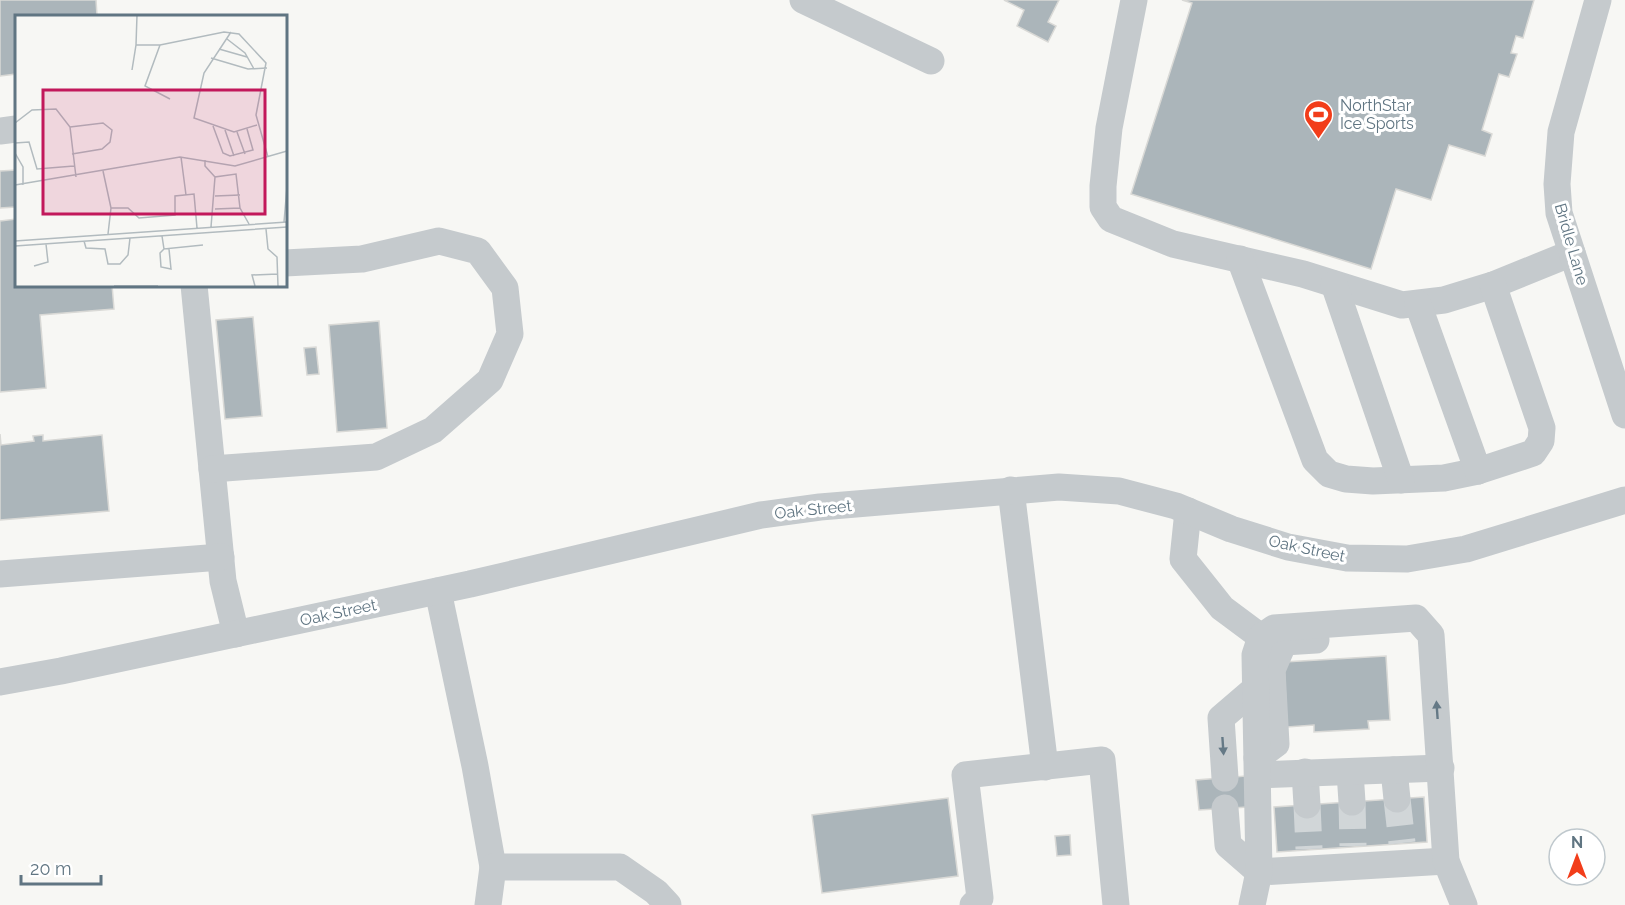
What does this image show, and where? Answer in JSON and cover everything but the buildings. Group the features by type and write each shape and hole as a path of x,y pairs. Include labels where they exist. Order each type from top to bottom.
{"street":[{"path":"803,0 931,61"},
{"path":"1134,0 1109,128 1103,207 1111,219 1173,244 1303,274 1402,306 1444,300 1493,285 1572,253"},
{"name":"Bridle Lane","path":"1598,0 1561,132 1557,184 1559,213 1625,415"},
{"path":"0,131 15,129"},
{"path":"212,469 376,457 433,429 490,380 510,334 505,288 478,251 439,241 362,258 286,263"},
{"path":"1240,259 1315,460 1329,474 1346,479 1373,481 1444,478 1478,471 1533,453 1541,441 1542,428 1493,285"},
{"path":"1334,284 1401,480"},
{"path":"194,286 220,557 223,581 236,634"},
{"path":"1418,304 1478,471"},
{"name":"Oak Street","path":"0,682 438,591 761,514 1011,490 1059,487 1119,491 1188,511 1231,529 1288,547 1347,558 1407,559 1466,549 1625,500"},
{"path":"1011,490 1045,767"},
{"path":"1188,511 1183,559 1222,608 1261,637"},
{"path":"0,574 220,557"},
{"path":"438,591 475,766 493,867 488,905"},
{"path":"1252,905 1259,872 1255,655 1261,637 1274,628 1416,618"},
{"path":"1258,766 1276,744 1272,670 1284,642 1394,636 1416,618"},
{"path":"1416,618 1431,635 1446,861 1464,905"},
{"path":"1225,778 1221,718 1256,688"},
{"path":"973,905 980,898 964,776 1102,760 1116,905"},
{"path":"1258,766 1305,772 1441,768"},
{"path":"1395,770 1397,799"},
{"path":"1350,771 1352,802"},
{"path":"1305,772 1307,805"},
{"path":"1225,808 1228,846 1259,872"},
{"path":"1259,872 1309,859 1403,854 1446,861"},
{"path":"493,867 621,867 656,892 669,905"}],"tunnel":[{"path":"1397,799 1402,843"},
{"path":"1352,802 1353,846"},
{"path":"1307,805 1309,849"}],"place":[{"name":"NorthStar Ice Sports","path":"1319,140"}]}
